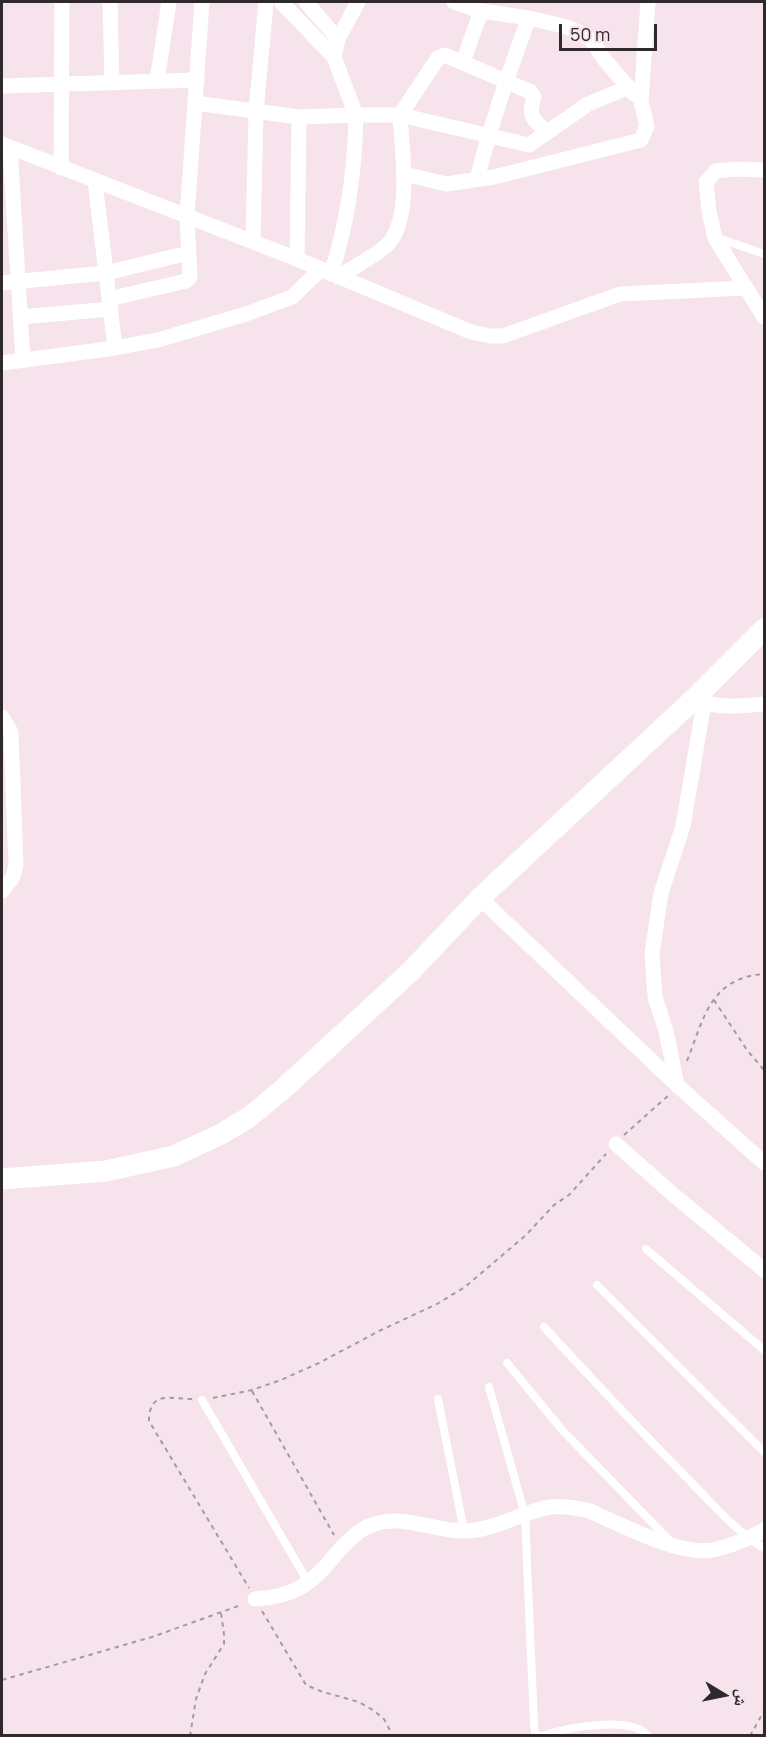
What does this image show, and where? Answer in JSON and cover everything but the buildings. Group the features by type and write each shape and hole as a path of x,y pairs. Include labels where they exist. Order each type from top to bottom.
{"street":[{"path":"62,2 62,168"},
{"path":"111,2 112,83"},
{"path":"157,81 169,2"},
{"path":"21,317 110,304 186,281 190,273 187,217 202,2"},
{"path":"253,242 256,112 266,2"},
{"path":"281,2 334,57 356,115 356,142 348,204 342,236 330,274"},
{"path":"306,2 338,39"},
{"path":"334,57 338,39 358,2"},
{"path":"454,2 480,11 529,18 583,33 592,41 627,88 641,101"},
{"path":"405,174 446,184 494,177 641,140 647,126 641,101 648,2"},
{"path":"464,62 480,11"},
{"path":"477,179 488,136 529,18"},
{"path":"2,363 158,340 246,314 292,297 387,244 393,236 401,209 405,174 400,115 438,58 445,55 531,92 534,97 530,111 532,118 547,132"},
{"path":"2,86 63,86 196,80"},
{"path":"195,103 299,117 400,115 529,145 588,104 627,88"},
{"path":"297,259 299,117"},
{"path":"529,145 537,165"},
{"path":"23,360 6,146 297,259 471,332 490,336 503,336 620,294 746,288"},
{"path":"765,170 716,171 706,182 715,237 765,317"},
{"path":"95,181 116,348"},
{"path":"2,283 106,273 188,254"},
{"path":"2,1179 106,1171 174,1156 221,1134 248,1118 282,1090 410,972 480,898 699,701 765,629"},
{"path":"699,701 734,707 765,704"},
{"path":"677,1085 666,1030 656,997 652,954 661,893 683,826 699,701"},
{"path":"2,717 11,732 16,865 13,878 2,891"},
{"path":"480,898 677,1085 765,1163"},
{"path":"616,1144 765,1270"},
{"path":"255,1599 286,1595 299,1590 329,1564 342,1548 364,1528 380,1521 404,1521 464,1531 499,1525 551,1507 571,1507 587,1510 678,1548 712,1550 748,1539 765,1530"}],"lane":[{"path":"715,237 765,254"},
{"path":"646,1249 765,1350"},
{"path":"597,1285 765,1452"},
{"path":"544,1327 643,1433 748,1539 765,1548"},
{"path":"507,1363 563,1431 678,1548"},
{"path":"489,1387 525,1515 536,1736"},
{"path":"438,1399 464,1531"},
{"path":"202,1400 308,1582"},
{"path":"542,1736 575,1728 614,1724 641,1729 648,1736"}],"path":[{"path":"393,1736 384,1719 373,1710 359,1702 306,1685 148,1421 149,1410 154,1402 165,1396 202,1400 252,1390 319,1363 437,1304 465,1287 526,1235 554,1205 569,1195 628,1130 664,1100 677,1085 714,1000 723,988 733,981 765,974"},
{"path":"714,1000 747,1050 765,1070"},
{"path":"252,1390 342,1548"},
{"path":"2,1680 108,1651 255,1599"},
{"path":"190,1736 196,1699 205,1674 224,1644 221,1612"},
{"path":"750,1736 765,1711"}]}
